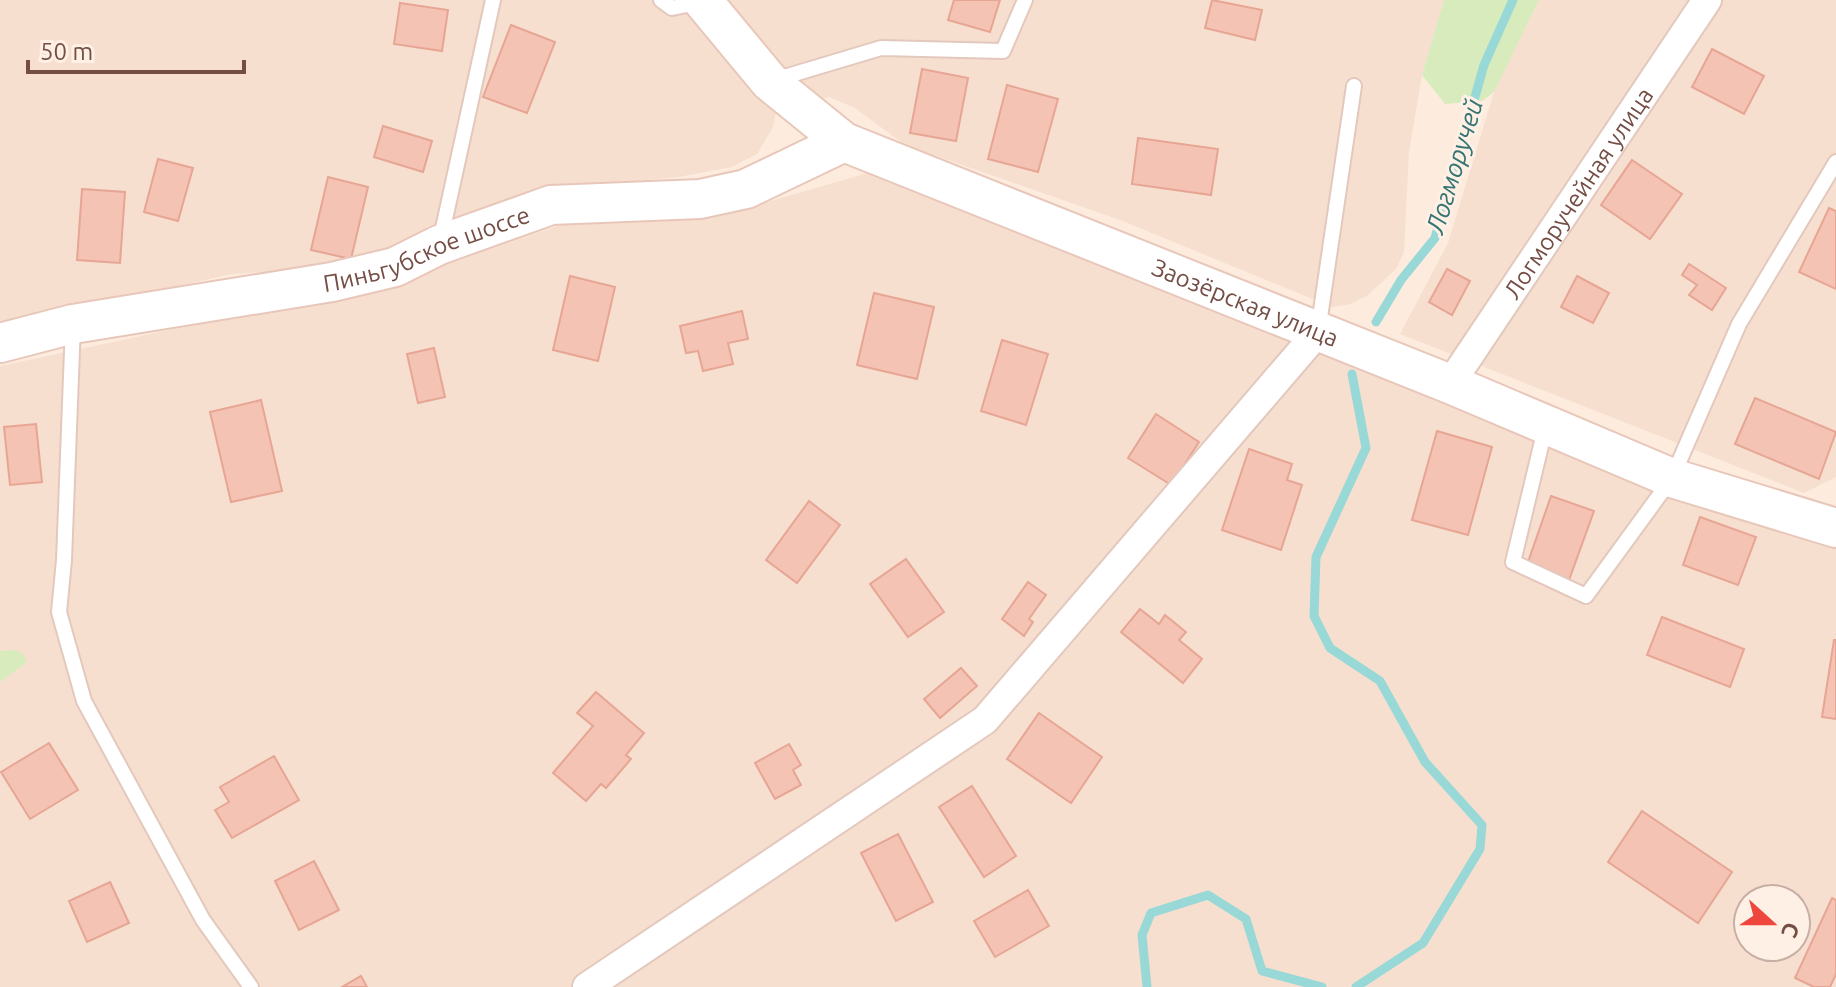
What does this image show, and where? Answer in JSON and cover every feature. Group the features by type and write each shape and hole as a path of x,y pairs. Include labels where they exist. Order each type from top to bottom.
{"street":[{"name":"Логморучейная улица","path":"1450,384 1707,0"},
{"name":"Заозёрская улица","path":"702,1 770,82 844,142 1450,384 1672,478 1836,528"},
{"name":"Пиньгубское шоссе","path":"0,343 73,324 332,282 395,267 439,245 551,205 700,199 746,189 844,142"},
{"path":"587,987 985,720 1318,332"}],"lane":[{"path":"439,245 493,0"},
{"path":"661,0 672,8 702,1"},
{"path":"770,82 881,48 1003,51 1025,0"},
{"path":"1318,332 1354,86"},
{"path":"1546,424 1513,562 1586,596 1672,478 1739,324 1836,162"},
{"path":"73,324 64,560 59,612 84,701 203,920 251,987"}],"shaded area":[{"path":"0,0 1444,0 1422,75 1409,152 1404,252 1396,269 1368,295 1351,304 1332,307 1120,220 905,145 855,108 829,97 776,112 773,127 757,154 732,167 679,177 591,185 428,226 396,253 323,268 232,274 0,326"},
{"path":"1539,0 1836,0 1836,477 1804,493 1400,334 1448,243 1494,92"},
{"path":"871,172 1434,398 1829,537 1836,545 1836,987 0,987 0,682 27,662 15,650 0,651 0,366 399,281 557,226 629,218 719,216"}],"green space":[{"path":"1444,0 1539,0 1494,92 1482,101 1445,104 1422,75"},
{"path":"15,650 23,654 27,662 0,682 0,651"}],"building":[{"path":"954,0 1000,0 990,32 948,20"},
{"path":"1212,0 1262,10 1255,40 1205,28"},
{"path":"400,3 448,10 442,51 394,44"},
{"path":"511,25 555,42 527,113 483,97"},
{"path":"1712,49 1764,76 1744,114 1692,87"},
{"path":"922,69 968,78 956,141 910,133"},
{"path":"1007,85 1058,99 1038,172 988,159"},
{"path":"383,126 432,141 423,172 374,157"},
{"path":"1138,138 1218,149 1211,195 1132,184"},
{"path":"158,159 193,168 178,221 144,212"},
{"path":"1632,160 1682,194 1650,239 1601,205"},
{"path":"328,177 368,187 351,259 311,250"},
{"path":"82,189 125,192 120,263 77,260"},
{"path":"1829,208 1836,211 1836,289 1799,272"},
{"path":"1689,264 1726,288 1712,310 1689,295 1697,285 1682,275"},
{"path":"1447,269 1470,281 1452,315 1429,302"},
{"path":"570,276 615,287 598,361 553,350"},
{"path":"1577,276 1609,293 1593,323 1561,307"},
{"path":"874,293 934,307 917,379 857,365"},
{"path":"742,311 748,339 728,343 733,364 703,371 698,351 686,353 680,326"},
{"path":"1002,340 1048,354 1026,425 981,411"},
{"path":"434,348 445,397 418,403 407,354"},
{"path":"1755,398 1836,432 1819,479 1735,444"},
{"path":"261,400 282,491 231,502 210,412"},
{"path":"1156,414 1199,442 1171,485 1128,458"},
{"path":"36,424 42,482 10,485 4,427"},
{"path":"1437,431 1492,447 1468,535 1412,520"},
{"path":"1249,449 1292,464 1287,480 1302,485 1281,550 1222,530"},
{"path":"1551,496 1594,511 1569,580 1527,565"},
{"path":"809,501 840,525 797,583 766,560"},
{"path":"1700,517 1756,537 1738,585 1683,565"},
{"path":"906,559 944,612 908,637 870,584"},
{"path":"1028,582 1046,595 1029,619 1033,622 1024,636 1002,619"},
{"path":"1140,609 1159,624 1165,615 1186,632 1179,640 1202,659 1183,683 1121,632"},
{"path":"1662,617 1744,649 1730,687 1647,655"},
{"path":"1836,640 1836,719 1822,717"},
{"path":"961,668 977,686 940,718 924,699"},
{"path":"596,692 644,733 626,755 631,759 606,788 601,784 586,801 553,773 593,726 577,713"},
{"path":"1039,713 1102,757 1071,803 1007,759"},
{"path":"49,743 78,790 30,819 1,772"},
{"path":"789,744 801,765 793,770 801,785 775,799 755,763"},
{"path":"274,756 299,800 232,838 215,810 229,802 220,787"},
{"path":"972,786 1016,856 984,877 939,807"},
{"path":"1642,811 1732,872 1698,923 1608,862"},
{"path":"898,834 933,902 896,921 861,853"},
{"path":"314,861 339,910 299,930 275,881"},
{"path":"110,882 129,923 87,942 69,901"},
{"path":"1028,890 1049,926 995,957 974,921"},
{"path":"1832,898 1836,900 1836,974 1830,987 1814,987 1795,978 1802,963 1812,963 1812,941"},
{"path":"361,976 367,987 342,987"}],"waterway":[{"name":"Логморучей","path":"1376,322 1401,280 1435,238 1484,65 1513,0"},
{"name":"Логморучей","path":"1352,374 1366,448 1316,557 1314,616 1330,648 1380,681 1425,762 1482,825 1480,849 1423,943 1356,987"},
{"name":"Логморучей","path":"1147,987 1142,935 1151,913 1208,895 1246,919 1262,971 1322,987"}]}
